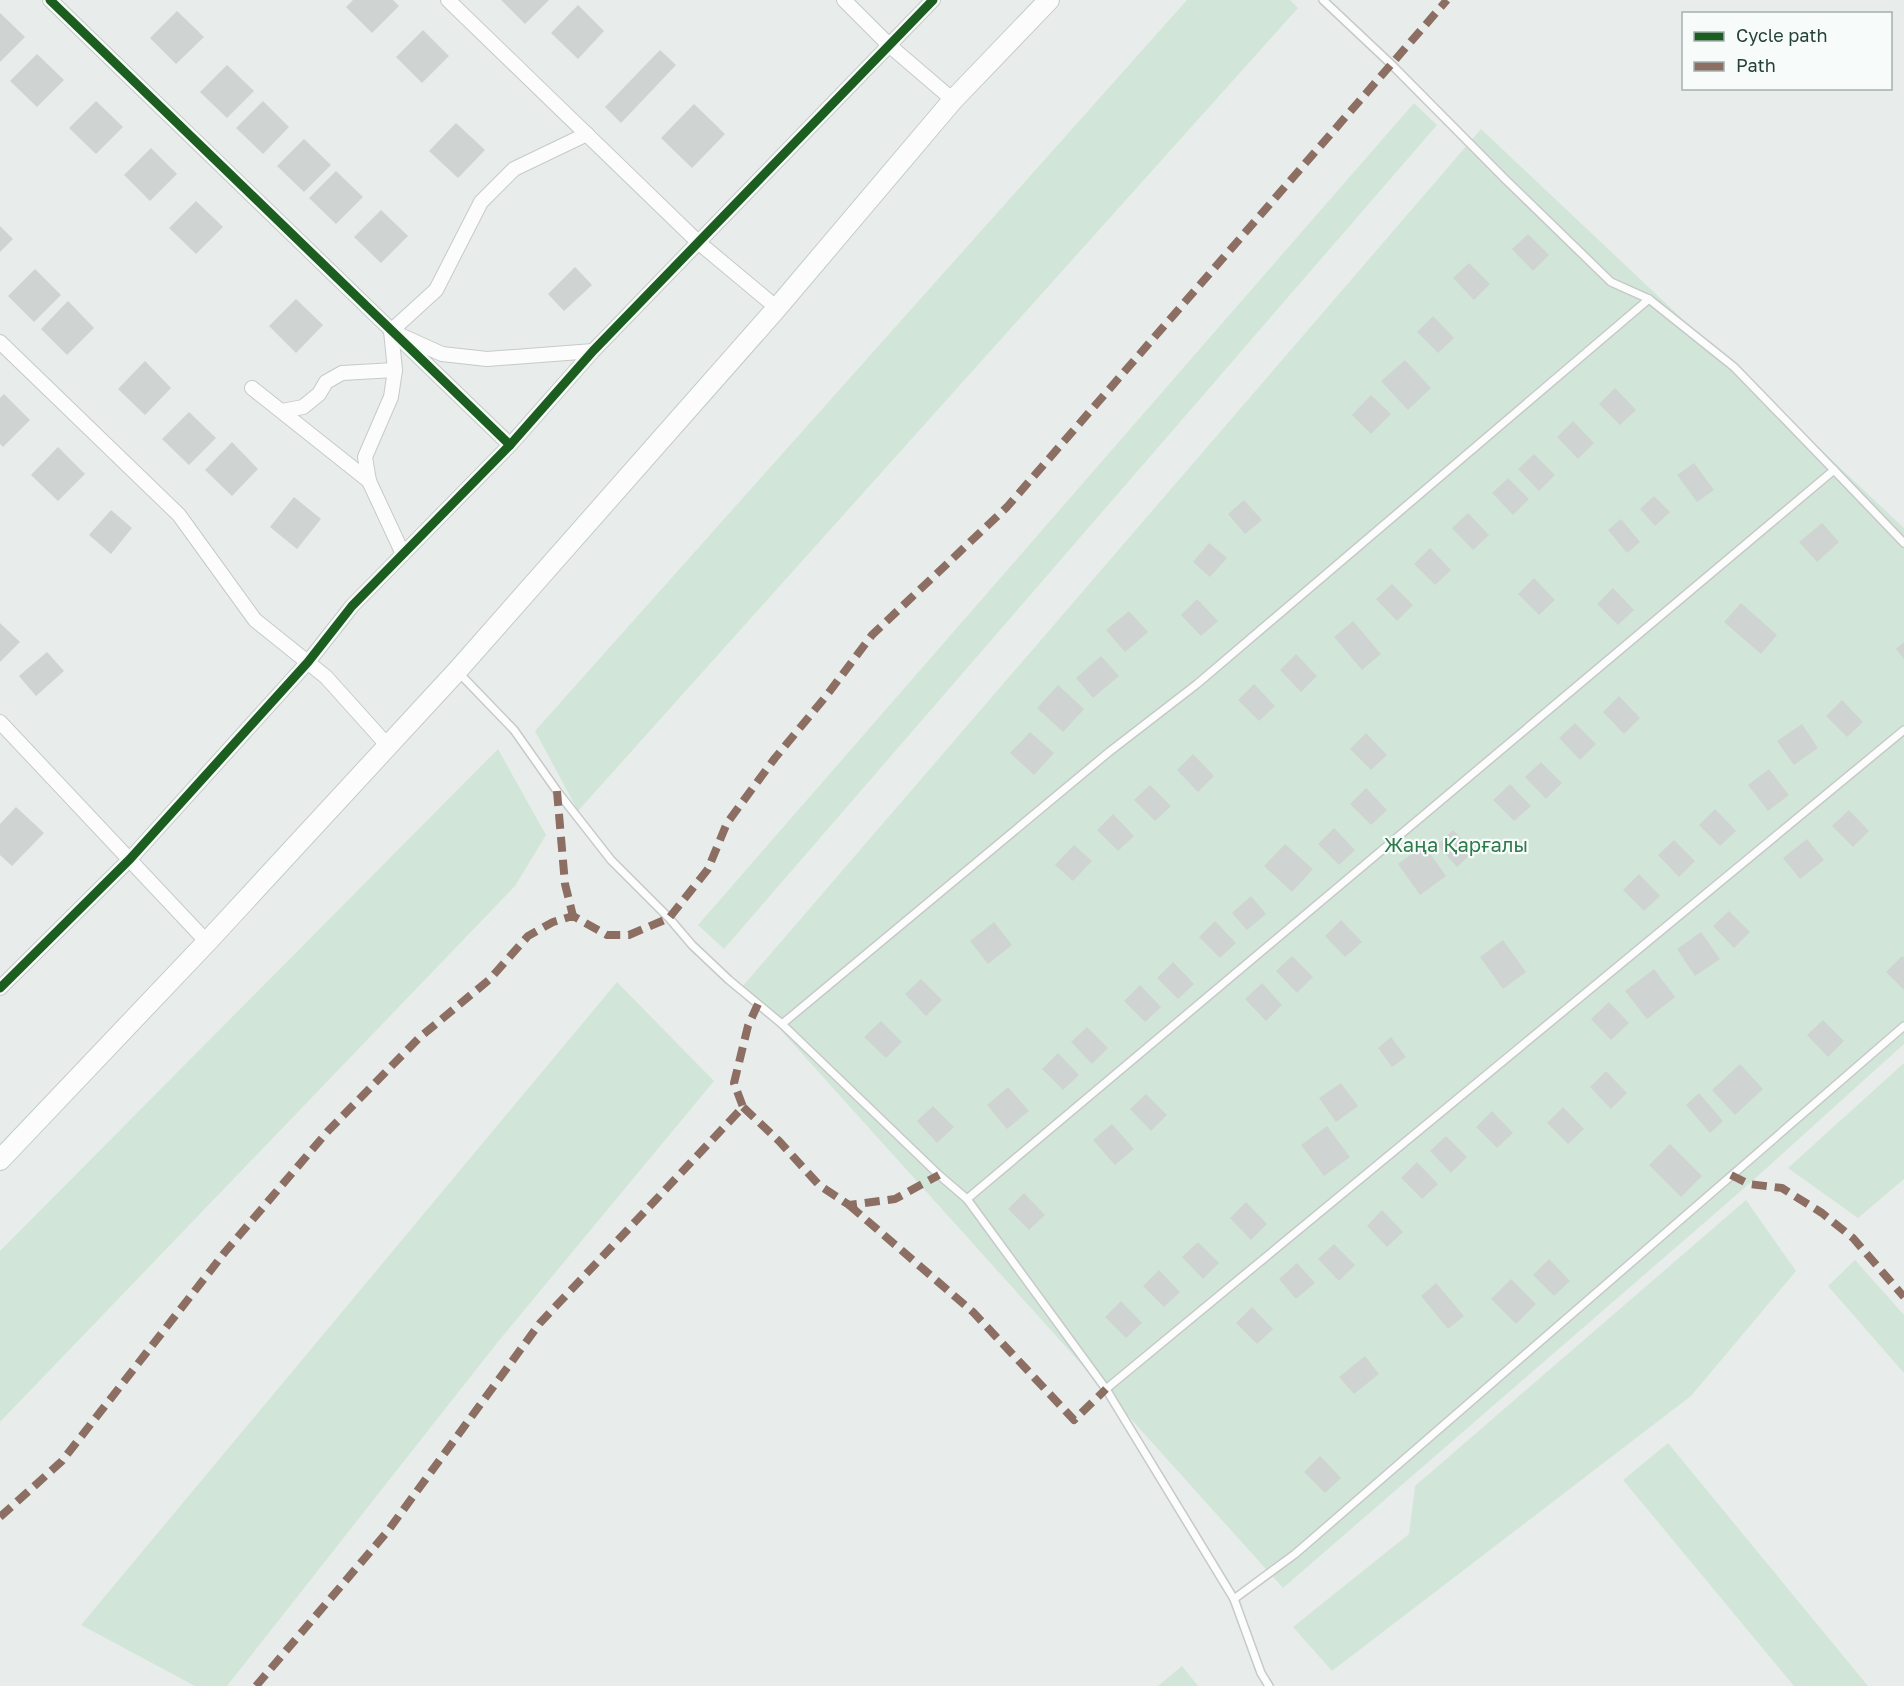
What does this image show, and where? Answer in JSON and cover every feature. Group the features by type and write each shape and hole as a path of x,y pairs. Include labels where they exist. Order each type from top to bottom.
{"main road":[{"path":"0,1160 207,942 458,671 777,308 953,100 1049,0"}],"street":[{"path":"50,0 510,445"},
{"path":"448,0 698,242 777,308"},
{"path":"844,0 890,46 953,100"},
{"path":"0,988 130,860 308,662 352,606 510,445 593,351 933,0"},
{"path":"392,331 436,290 481,202 514,169 587,134"},
{"path":"392,331 442,354 487,359 593,351"},
{"path":"392,331 395,370 391,397 365,457 369,480 403,554"},
{"path":"0,342 178,515 255,620 326,677 388,746"},
{"path":"282,411 303,407 319,394 326,382 342,373 395,370"},
{"path":"252,388 369,480"},
{"path":"0,722 207,942"}],"lane":[{"path":"1323,0 1391,64 1611,282 1649,300 1734,367 1904,543"},
{"path":"782,1024 1109,752 1197,684 1649,300"},
{"path":"967,1199 1834,470"},
{"path":"458,671 514,730 557,791 611,860 692,945 729,980 782,1024 967,1199 1106,1389 1234,1599 1261,1673 1269,1686"},
{"path":"1106,1389 1904,730"},
{"path":"1234,1599 1295,1554 1904,1026"}],"green space":[{"path":"1187,0 1290,0 1298,8 578,811 535,731"},
{"path":"1414,103 1437,125 724,949 698,925"},
{"name":"Жаңа Қарғалы","path":"1481,129 1904,528 1904,1044 1749,1184 1283,1588 742,987"},
{"path":"498,749 546,835 515,886 0,1422 0,1251"},
{"path":"617,982 714,1081 497,1343 227,1686 195,1686 81,1625"},
{"path":"1904,1063 1904,1179 1858,1218 1788,1168"},
{"path":"1746,1200 1796,1271 1691,1396 1332,1671 1293,1627 1409,1534 1415,1486"},
{"path":"1855,1260 1904,1315 1904,1373 1828,1286"},
{"path":"1668,1443 1868,1686 1794,1686 1623,1480"},
{"path":"1182,1666 1198,1686 1158,1686"}],"building":[{"path":"353,0 393,0 399,6 372,33 346,7"},
{"path":"501,0 549,0 525,24"},
{"path":"578,5 604,31 578,59 551,33"},
{"path":"177,11 204,37 176,64 150,38"},
{"path":"0,13 25,37 0,62"},
{"path":"423,30 449,56 422,83 396,57"},
{"path":"660,50 676,65 621,123 605,107"},
{"path":"37,54 64,80 37,107 10,81"},
{"path":"227,65 254,91 227,118 200,92"},
{"path":"96,101 123,127 96,154 69,128"},
{"path":"263,101 289,127 263,154 236,128"},
{"path":"694,104 725,134 692,168 661,138"},
{"path":"456,123 485,150 458,178 429,151"},
{"path":"304,139 331,165 304,192 277,166"},
{"path":"151,148 177,174 150,201 124,175"},
{"path":"336,171 363,197 336,224 309,198"},
{"path":"196,201 223,227 196,254 169,228"},
{"path":"381,210 408,236 381,263 354,237"},
{"path":"0,226 13,239 0,252"},
{"path":"1528,234 1549,255 1533,271 1512,249"},
{"path":"1469,263 1490,284 1474,300 1453,278"},
{"path":"575,267 592,285 564,311 548,294"},
{"path":"35,269 61,295 34,322 8,296"},
{"path":"296,299 323,325 296,353 269,326"},
{"path":"68,301 94,328 67,355 41,329"},
{"path":"1433,316 1454,338 1438,353 1417,332"},
{"path":"1405,360 1431,388 1408,410 1381,381"},
{"path":"145,361 171,388 145,415 118,389"},
{"path":"1615,388 1636,410 1620,425 1599,404"},
{"path":"4,394 30,420 3,447 0,444 0,398"},
{"path":"1371,395 1391,414 1371,434 1352,415"},
{"path":"189,412 216,438 189,465 162,439"},
{"path":"1573,421 1594,443 1578,459 1557,437"},
{"path":"232,442 258,469 232,496 205,470"},
{"path":"58,447 85,474 58,501 31,475"},
{"path":"1534,454 1555,475 1539,491 1518,469"},
{"path":"1694,463 1714,490 1697,502 1677,475"},
{"path":"1508,478 1529,499 1513,515 1492,493"},
{"path":"1654,496 1670,512 1655,526 1640,509"},
{"path":"294,497 321,519 297,549 270,527"},
{"path":"1244,500 1262,520 1245,534 1228,514"},
{"path":"111,510 132,528 111,554 89,535"},
{"path":"1468,513 1489,535 1473,550 1452,528"},
{"path":"1621,519 1640,542 1627,553 1608,530"},
{"path":"1822,523 1839,542 1817,562 1799,542"},
{"path":"1209,543 1227,558 1210,577 1193,562"},
{"path":"1430,548 1451,570 1435,585 1414,564"},
{"path":"1534,578 1555,600 1539,615 1518,594"},
{"path":"1392,584 1413,605 1397,621 1376,599"},
{"path":"1613,588 1634,610 1618,625 1597,604"},
{"path":"1197,599 1218,621 1201,636 1181,615"},
{"path":"1741,603 1777,635 1761,654 1724,622"},
{"path":"1129,611 1148,632 1125,652 1106,630"},
{"path":"1353,621 1381,654 1362,670 1334,637"},
{"path":"0,623 20,642 0,662"},
{"path":"1904,642 1904,659 1896,649"},
{"path":"47,652 64,671 36,696 19,676"},
{"path":"1296,654 1317,676 1301,692 1280,670"},
{"path":"1101,656 1119,676 1093,698 1076,678"},
{"path":"1254,684 1275,706 1259,721 1238,700"},
{"path":"1058,685 1084,709 1063,732 1037,708"},
{"path":"1619,696 1640,718 1624,734 1603,712"},
{"path":"1842,700 1863,722 1847,737 1826,716"},
{"path":"1575,723 1596,744 1580,760 1559,738"},
{"path":"1802,724 1818,748 1794,765 1777,741"},
{"path":"1030,732 1054,753 1034,775 1010,753"},
{"path":"1366,733 1387,755 1371,770 1350,749"},
{"path":"1193,754 1214,776 1198,792 1177,770"},
{"path":"1541,762 1562,783 1546,799 1525,777"},
{"path":"1769,769 1789,795 1768,811 1748,785"},
{"path":"1510,784 1531,806 1514,821 1493,800"},
{"path":"1150,785 1171,806 1155,821 1134,800"},
{"path":"1366,788 1387,810 1371,825 1350,804"},
{"path":"16,807 44,833 12,866 0,855 0,824"},
{"path":"1715,809 1736,831 1720,846 1699,825"},
{"path":"1849,810 1869,831 1853,847 1832,826"},
{"path":"1113,814 1134,836 1118,851 1097,830"},
{"path":"1334,828 1355,850 1339,865 1318,844"},
{"path":"1453,830 1474,851 1457,867 1437,845"},
{"path":"1807,839 1824,860 1800,879 1783,858"},
{"path":"1674,840 1695,861 1679,877 1658,855"},
{"path":"1285,844 1313,869 1292,892 1264,866"},
{"path":"1074,845 1092,861 1073,881 1055,865"},
{"path":"1424,845 1446,876 1420,895 1398,864"},
{"path":"1639,874 1660,896 1644,911 1623,890"},
{"path":"1251,896 1266,914 1247,930 1232,913"},
{"path":"1729,911 1750,932 1734,948 1713,926"},
{"path":"1341,920 1362,942 1345,957 1325,936"},
{"path":"1215,921 1236,943 1220,958 1199,937"},
{"path":"994,922 1012,945 988,964 970,941"},
{"path":"1701,932 1720,959 1695,976 1677,949"},
{"path":"1503,940 1526,972 1503,989 1480,957"},
{"path":"1292,956 1313,977 1297,993 1276,971"},
{"path":"1902,956 1904,958 1904,990 1886,972"},
{"path":"1173,962 1194,984 1178,999 1157,978"},
{"path":"1654,969 1675,997 1647,1019 1625,991"},
{"path":"921,979 942,1000 926,1016 905,994"},
{"path":"1262,983 1282,1005 1266,1021 1245,999"},
{"path":"1140,985 1161,1007 1145,1022 1124,1001"},
{"path":"1609,1002 1629,1023 1611,1040 1591,1019"},
{"path":"1823,1020 1844,1041 1828,1057 1807,1035"},
{"path":"881,1021 902,1042 886,1058 864,1037"},
{"path":"1087,1027 1108,1048 1092,1064 1071,1042"},
{"path":"1391,1037 1406,1057 1392,1067 1378,1048"},
{"path":"1058,1053 1079,1075 1063,1090 1042,1069"},
{"path":"1740,1064 1763,1089 1735,1115 1712,1090"},
{"path":"1606,1071 1627,1093 1611,1109 1590,1087"},
{"path":"1341,1083 1358,1106 1336,1122 1319,1098"},
{"path":"1008,1087 1029,1111 1007,1129 987,1105"},
{"path":"1699,1093 1723,1121 1710,1133 1686,1105"},
{"path":"1146,1094 1167,1115 1151,1131 1130,1109"},
{"path":"933,1106 954,1127 937,1143 917,1121"},
{"path":"1563,1107 1584,1129 1568,1144 1547,1123"},
{"path":"1492,1111 1513,1133 1497,1148 1476,1127"},
{"path":"1112,1124 1134,1149 1115,1165 1093,1140"},
{"path":"1327,1126 1350,1157 1324,1176 1301,1145"},
{"path":"1446,1136 1467,1157 1451,1173 1430,1151"},
{"path":"1670,1144 1702,1176 1681,1197 1649,1165"},
{"path":"1417,1162 1438,1184 1422,1199 1401,1178"},
{"path":"1024,1193 1045,1215 1029,1230 1008,1209"},
{"path":"1246,1202 1267,1224 1251,1240 1230,1218"},
{"path":"1382,1210 1403,1232 1387,1247 1367,1226"},
{"path":"1198,1242 1219,1263 1203,1279 1182,1257"},
{"path":"1334,1244 1355,1265 1339,1281 1318,1259"},
{"path":"1549,1259 1570,1281 1554,1296 1533,1275"},
{"path":"1297,1263 1315,1283 1296,1299 1279,1279"},
{"path":"1159,1270 1180,1292 1164,1307 1143,1286"},
{"path":"1511,1279 1536,1304 1516,1324 1491,1299"},
{"path":"1436,1283 1464,1316 1448,1329 1421,1296"},
{"path":"1121,1301 1142,1323 1126,1338 1105,1317"},
{"path":"1252,1307 1273,1329 1257,1344 1236,1323"},
{"path":"1365,1356 1379,1374 1354,1394 1339,1377"},
{"path":"1320,1456 1341,1478 1325,1493 1304,1472"}],"marked path":[{"path":"0,1517 62,1461 225,1252 328,1131 419,1038 490,979 528,936 553,922 573,916 607,935 629,935 669,918 708,869 727,823 872,635 1007,507 1447,0"},
{"path":"557,791 565,884 573,916"},
{"path":"256,1686 387,1532 540,1323 743,1107 734,1083 748,1026 758,1004"},
{"path":"743,1107 779,1141 819,1185 849,1205 895,1199 939,1175"},
{"path":"1731,1175 1749,1184 1782,1188 1822,1213 1853,1238 1904,1297"},
{"path":"849,1205 973,1312 1074,1420 1106,1389"}],"cycle path":[{"path":"50,0 510,445"},
{"path":"0,988 130,859 308,662 352,606 510,445 593,351 933,0"}]}
